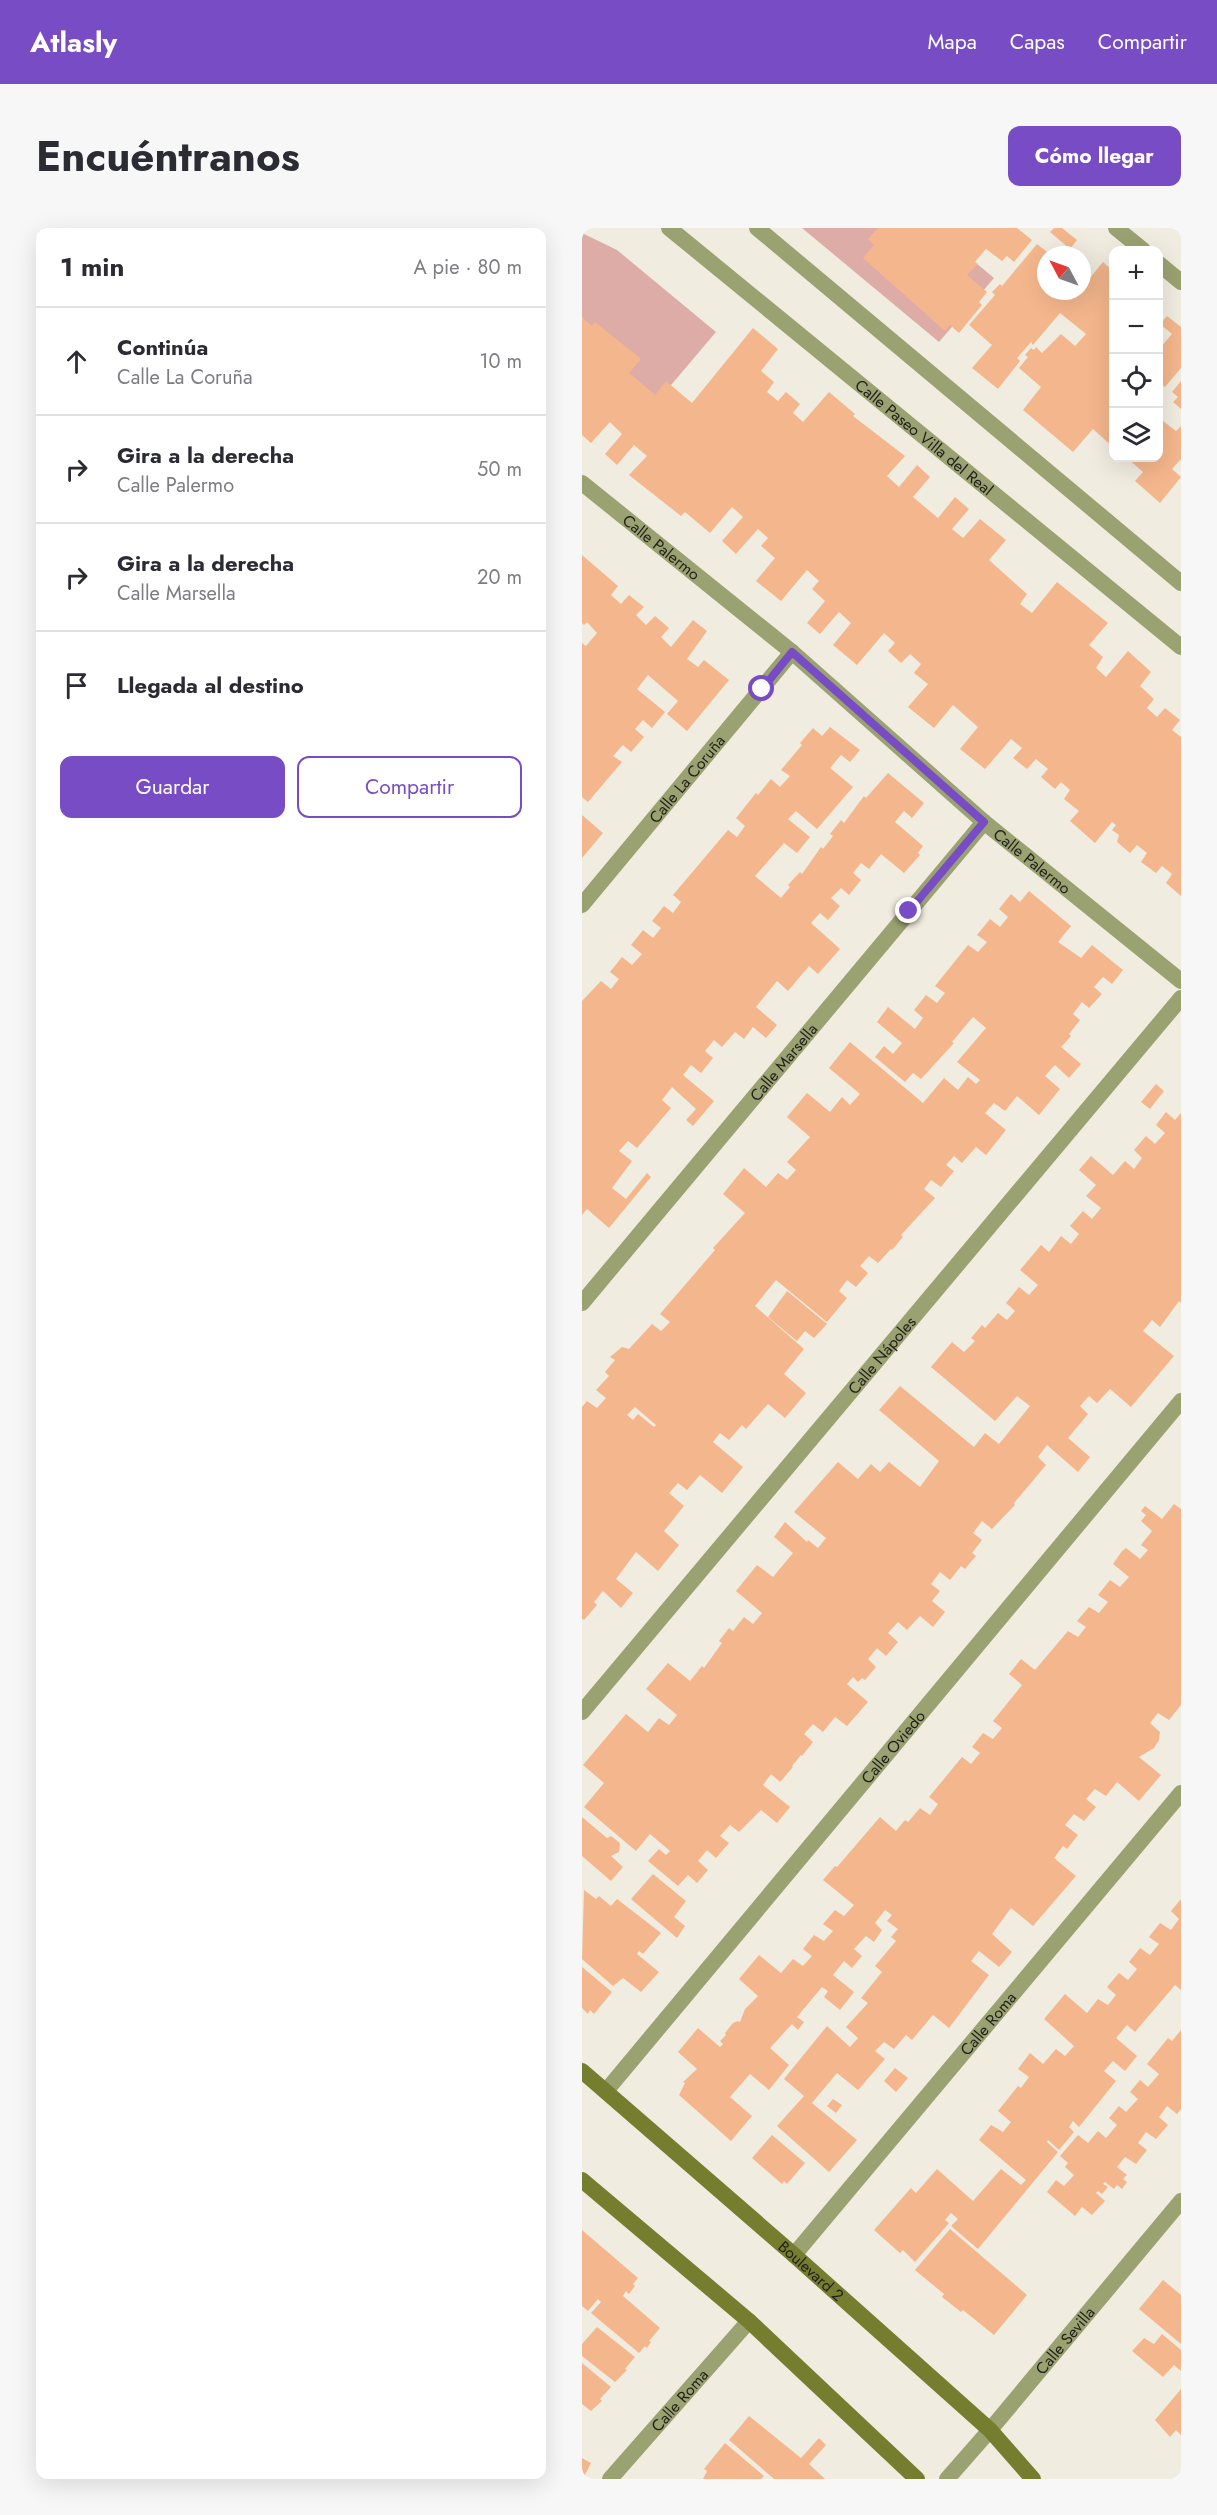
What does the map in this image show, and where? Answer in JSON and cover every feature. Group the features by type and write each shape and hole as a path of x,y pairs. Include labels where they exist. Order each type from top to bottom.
{"main road":[{"name":"Boulevard 2","path":"582,2071 794,2255 990,2430 1033,2479"},
{"path":"582,2180 749,2321 917,2479"}],"street":[{"name":"Calle Paseo Villa del Real","path":"669,228 1181,647"},
{"path":"757,228 1181,584"},
{"path":"1124,230 1139,246"},
{"path":"1163,267 1181,282"},
{"name":"Calle Palermo","path":"582,483 792,652 984,822 1181,981"},
{"name":"Calle La Coruña","path":"582,906 792,652"},
{"name":"Calle Marsella","path":"582,1303 984,822"},
{"name":"Calle Nápoles","path":"582,1712 1181,998"},
{"name":"Calle Oviedo","path":"606,2091 1181,1401"},
{"name":"Calle Roma","path":"794,2255 1181,1793"},
{"name":"Calle Sevilla","path":"946,2479 990,2430 1181,2201"},
{"name":"Calle Roma","path":"610,2479 749,2321"}],"shaded area":[{"path":"802,228 934,228 994,278 939,342"},
{"path":"582,233 617,250 716,332 655,404 582,344"}],"building":[{"path":"878,228 1017,228 1032,240 1014,262 1007,256 1002,261 986,249 975,262 978,264 967,275 987,292 979,302 982,305 959,333 950,325 945,331 863,258 874,245 868,239"},
{"path":"1054,228 1062,228 1077,240 1072,246 1066,246 1050,232"},
{"path":"1037,244 1040,246 1037,246 1037,300 1091,300 1091,277 1103,262 1109,267 1109,443 1093,429 1073,452 1023,410 1041,387 1019,368 1028,357 1025,355 1031,348 1034,350 1036,347 1042,353 1061,334 1075,346 1086,334 1060,313 1033,345 1031,342 1017,358 1020,361 998,389 972,368 992,345 969,325 995,295 992,292 1000,284 1002,286"},
{"path":"1167,316 1181,327 1181,368 1165,387 1163,386 1163,344 1172,334 1163,326 1163,321"},
{"path":"582,317 592,326 595,322 641,359 629,373 655,395 666,381 692,403 753,328 778,349 761,371 774,382 767,392 778,401 786,392 800,404 793,413 803,422 829,392 855,414 853,416 905,456 887,476 899,487 917,465 930,477 913,497 926,508 938,518 955,497 969,509 952,529 963,538 980,519 1006,540 989,560 1027,594 1020,604 1032,613 1057,582 1108,623 1089,645 1103,657 1096,668 1106,677 1128,651 1151,672 1140,686 1154,699 1147,708 1157,717 1165,708 1180,720 1172,730 1181,737 1181,896 1166,883 1172,874 1162,866 1156,873 1141,862 1147,853 1137,845 1130,853 1117,842 1119,835 1112,830 1116,825 1112,822 1095,843 1070,821 1079,811 1064,799 1070,790 1061,782 1055,789 1041,777 1048,769 1036,759 1027,769 1013,758 1022,748 1011,739 985,769 960,749 978,727 953,705 934,728 908,707 928,684 914,673 921,664 910,654 901,663 888,651 895,643 884,633 857,665 833,645 851,623 839,612 820,634 807,623 825,601 812,589 819,581 807,570 781,601 756,581 775,558 761,546 768,538 758,529 736,554 722,541 743,517 732,507 710,533 685,512 681,516 629,475 647,456 634,445 617,465 605,454 622,434 610,422 591,443 582,435"},
{"path":"1181,381 1181,409 1173,402 1178,397 1172,392"},
{"path":"1163,421 1176,431 1181,426 1181,459 1172,469 1181,477 1160,503 1135,481 1143,472 1132,462 1163,462"},
{"path":"582,555 618,586 611,595 621,604 629,595 644,607 636,615 646,625 655,616 669,628 661,637 671,647 693,620 707,631 687,659 698,667 704,660 729,680 687,731 667,714 678,701 648,675 637,689 665,712 652,728 643,720 635,729 644,737 631,752 623,745 613,756 622,762 588,802 582,797 582,643 586,646 597,633 587,622 584,625 582,623"},
{"path":"830,727 860,750 850,762 841,755 830,768 853,787 817,829 796,811 788,819 810,837 797,853 784,843 755,876 781,898 790,887 788,885 800,872 802,874 821,847 823,849 833,836 830,834 841,820 844,823 864,796 866,798 888,773 924,803 912,818 904,811 895,822 923,846 918,853 920,855 904,873 881,854 869,869 861,863 853,873 861,880 849,895 841,888 831,898 840,906 828,920 820,913 811,923 840,949 818,974 809,966 788,991 777,981 756,1007 777,1025 766,1038 753,1027 744,1039 735,1032 722,1047 714,1040 705,1051 713,1058 701,1073 691,1065 683,1075 714,1101 693,1126 686,1120 696,1109 672,1087 662,1100 671,1108 637,1148 628,1141 619,1151 632,1161 612,1188 626,1199 647,1173 651,1177 609,1228 587,1209 582,1215 582,1001 601,981 611,989 619,979 610,972 622,957 632,965 642,954 631,945 643,930 653,938 661,928 652,921 664,906 673,913 681,902 673,895 728,830 737,837 745,826 736,818 756,793 758,795 771,779 780,787 790,776 781,770 802,745 800,743 813,728 822,736"},
{"path":"582,815 603,833 582,858"},
{"path":"1029,891 1071,926 1058,942 1081,958 1092,945 1123,970 1112,984 1103,977 1094,987 1102,994 1089,1008 1082,1002 1073,1014 1080,1020 1069,1034 1071,1036 1061,1047 1081,1064 1069,1078 1055,1065 1045,1076 1060,1089 1039,1115 1017,1096 1005,1111 994,1103 985,1113 1006,1130 986,1155 976,1147 962,1163 954,1156 946,1165 954,1171 941,1187 931,1180 924,1189 935,1198 901,1235 903,1237 892,1250 878,1263 869,1256 860,1266 868,1273 856,1287 847,1280 839,1291 847,1298 827,1322 776,1280 755,1306 804,1349 784,1374 806,1393 785,1418 768,1404 746,1429 742,1425 729,1440 720,1433 713,1442 743,1467 722,1493 700,1475 687,1490 678,1483 669,1493 684,1506 664,1531 679,1545 658,1571 636,1552 616,1579 633,1593 621,1608 603,1591 594,1602 597,1605 584,1620 582,1619 582,1407 587,1401 597,1408 606,1398 596,1390 609,1376 605,1372 615,1360 610,1357 622,1347 629,1349 652,1324 661,1331 670,1322 660,1314 715,1250 713,1248 745,1213 723,1194 744,1168 766,1187 778,1173 787,1180 796,1170 787,1162 810,1137 787,1117 807,1093 830,1112 842,1097 850,1105 860,1094 829,1068 850,1042 923,1103 944,1078 958,1090 968,1077 976,1084 980,1080 957,1062 986,1028 973,1017 952,1042 954,1043 921,1079 913,1073 905,1082 875,1057 884,1046 893,1054 902,1043 877,1022 888,1007 915,1029 923,1018 914,1010 926,995 937,1003 945,993 935,986 968,945 978,952 987,942 977,935 990,919 1000,927 1008,917 999,909 1011,894 1020,902","holes":["635,1407 656,1425 654,1427 638,1414 633,1420 627,1415"]},
{"path":"1156,1084 1164,1091 1150,1109 1141,1102"},
{"path":"1166,1112 1175,1120 1181,1113 1181,1303 1179,1301 1160,1327 1152,1320 1143,1331 1174,1356 1131,1407 1110,1389 1097,1403 1089,1396 1080,1406 1088,1414 1068,1438 1090,1457 1078,1472 1047,1445 1038,1457 1046,1465 1014,1503 1015,1505 992,1529 982,1521 973,1533 982,1540 972,1553 976,1556 965,1569 961,1566 950,1580 940,1572 931,1584 940,1591 932,1601 945,1612 933,1627 920,1616 907,1630 898,1622 888,1633 898,1642 886,1656 877,1648 868,1659 876,1667 865,1680 862,1678 858,1682 853,1677 847,1684 868,1702 847,1726 835,1717 823,1732 813,1724 804,1734 813,1742 793,1767 780,1782 771,1774 763,1785 790,1807 777,1823 761,1810 739,1832 730,1825 720,1836 729,1843 716,1858 707,1850 698,1861 708,1870 697,1883 688,1875 678,1886 648,1861 659,1849 666,1855 670,1851 650,1834 636,1851 584,1807 604,1783 583,1765 626,1714 648,1732 659,1718 669,1725 677,1715 646,1689 668,1663 690,1681 702,1666 704,1668 722,1643 719,1641 729,1628 733,1631 744,1617 753,1624 762,1613 736,1591 757,1565 773,1577 793,1553 774,1537 785,1522 807,1542 808,1540 818,1548 826,1538 794,1512 838,1462 858,1479 871,1464 880,1472 889,1462 920,1487 939,1461 879,1410 900,1386 974,1447 985,1433 999,1444 1030,1406 1017,1396 995,1421 931,1367 952,1342 964,1352 975,1341 971,1338 982,1325 985,1328 998,1313 1007,1320 1015,1311 1006,1303 1019,1287 1029,1295 1038,1285 1020,1270 1041,1245 1049,1252 1061,1236 1071,1244 1079,1234 1070,1226 1083,1211 1092,1219 1101,1208 1086,1196 1096,1185 1079,1170 1091,1156 1113,1175 1125,1161 1134,1169 1142,1158 1134,1150 1146,1136 1155,1144 1165,1133 1156,1125"},
{"path":"787,1291 827,1324 814,1338 805,1331 797,1341 768,1317"},
{"path":"1174,1504 1181,1509 1181,1705 1169,1720 1158,1713 1150,1723 1160,1732 1159,1740 1154,1748 1139,1757 1161,1775 1139,1801 1117,1782 1106,1796 1095,1789 1086,1799 1096,1807 1084,1821 1074,1814 1065,1825 1078,1835 1067,1849 1063,1846 1054,1858 1076,1876 1033,1926 1011,1908 992,1934 1012,1952 999,1967 979,1951 971,1961 989,1975 949,2028 933,2015 912,2040 906,2035 894,2049 884,2042 875,2051 885,2059 858,2090 837,2073 812,2103 857,2140 829,2172 777,2126 804,2096 784,2079 827,2026 850,2047 858,2038 846,2027 868,2003 861,1998 882,1972 875,1966 896,1941 891,1937 898,1929 887,1921 892,1915 885,1910 875,1923 882,1930 874,1942 866,1936 854,1949 862,1956 852,1968 844,1961 833,1975 854,1992 840,2010 824,1997 828,1991 822,1987 797,2017 804,2022 798,2030 792,2024 770,2048 789,2065 769,2090 750,2074 730,2097 752,2116 731,2141 679,2095 685,2083 683,2082 697,2069 678,2052 698,2028 720,2047 723,2044 720,2041 726,2035 725,2033 733,2023 740,2022 745,2009 758,1996 739,1979 759,1955 781,1973 793,1959 803,1966 812,1956 803,1949 814,1935 824,1941 833,1931 823,1924 835,1910 844,1916 854,1905 823,1880 880,1817 896,1831 905,1820 908,1822 920,1808 930,1815 938,1804 929,1797 962,1757 971,1764 980,1753 972,1747 983,1733 993,1739 1002,1728 993,1721 1022,1685 1009,1674 1021,1659 1035,1670 1068,1631 1078,1637 1086,1627 1077,1621 1089,1607 1099,1613 1108,1602 1098,1595 1110,1580 1120,1587 1129,1577 1113,1564 1122,1551 1126,1548 1140,1559 1148,1550 1141,1545 1152,1531 1141,1521 1146,1515 1141,1511 1145,1506 1162,1519"},
{"path":"582,1817 607,1838 611,1836 620,1843 619,1852 611,1856 623,1867 611,1881 582,1856"},
{"path":"653,1874 686,1901 674,1917 685,1926 677,1938 631,1899"},
{"path":"584,1890 596,1899 599,1896 611,1906 617,1899 661,1933 643,1954 639,1951 637,1954 659,1972 641,1992 623,1978 613,1986 582,1959"},
{"path":"1181,1899 1181,1990 1175,1985 1135,2032 1127,2025 1116,2038 1137,2056 1125,2071 1113,2061 1104,2071 1116,2081 1079,2127 1073,2121 1069,2127 1074,2132 1059,2150 1048,2140 1047,2142 1058,2152 978,2249 951,2226 958,2219 951,2213 945,2220 949,2223 915,2262 903,2250 900,2253 874,2230 911,2188 916,2193 937,2169 973,2201 1001,2169 1021,2185 1026,2180 979,2140 991,2125 1003,2132 1011,2122 998,2111 1018,2086 1021,2088 1029,2077 1018,2069 1030,2053 1043,2064 1056,2049 1065,2056 1074,2046 1044,2019 1065,1994 1087,2013 1098,1999 1108,2005 1116,1995 1107,1987 1119,1973 1128,1980 1137,1969 1129,1962 1140,1948 1150,1955 1159,1944 1149,1937 1160,1923 1171,1930 1179,1919 1171,1911"},
{"path":"582,1967 612,1992 594,2014 590,2010 588,2014 582,2008"},
{"path":"1181,2030 1181,2109 1177,2114 1167,2106 1159,2117 1168,2125 1156,2139 1146,2132 1138,2143 1147,2150 1136,2164 1125,2157 1117,2167 1127,2175 1123,2179 1127,2182 1122,2189 1117,2185 1114,2189 1105,2182 1103,2184 1108,2187 1102,2194 1098,2191 1096,2193 1105,2201 1092,2215 1082,2207 1075,2216 1047,2192 1056,2180 1064,2186 1074,2175 1065,2167 1068,2163 1060,2156 1078,2135 1088,2143 1098,2131 1106,2138 1117,2125 1109,2118 1119,2106 1126,2112 1138,2099 1130,2092 1140,2080 1148,2087 1159,2074 1147,2064 1168,2038 1172,2041"},
{"path":"895,2068 908,2078 896,2092 884,2081"},
{"path":"833,2099 842,2105 836,2113 827,2106"},
{"path":"772,2135 805,2163 787,2184 784,2181 782,2184 752,2158"},
{"path":"950,2229 1027,2295 994,2335 963,2310 961,2312 942,2297 944,2294 915,2270"},
{"path":"582,2230 638,2278 629,2294 626,2291 623,2296 660,2328 649,2341 651,2342 647,2348 645,2346 639,2353 591,2313 601,2302 598,2299 588,2311 582,2306"},
{"path":"1163,2280 1181,2295 1181,2344 1139,2309"},
{"path":"597,2327 635,2357 625,2369 627,2370 615,2382 582,2356 582,2344"},
{"path":"1162,2334 1181,2350 1181,2371 1174,2365 1163,2377 1132,2351 1144,2338 1154,2344"},
{"path":"582,2363 611,2387 600,2399 602,2401 591,2411 582,2404"},
{"path":"1181,2389 1181,2435 1176,2430 1170,2437 1155,2420"},
{"path":"749,2416 801,2458 819,2438 826,2445 809,2464 825,2479 774,2479 729,2440"},
{"path":"725,2443 764,2476 761,2479 703,2479 707,2471 704,2469"},
{"path":"582,2458 591,2463 583,2479 582,2479"}],"route":[{"path":"762,689 792,652 984,822 909,911"}]}
